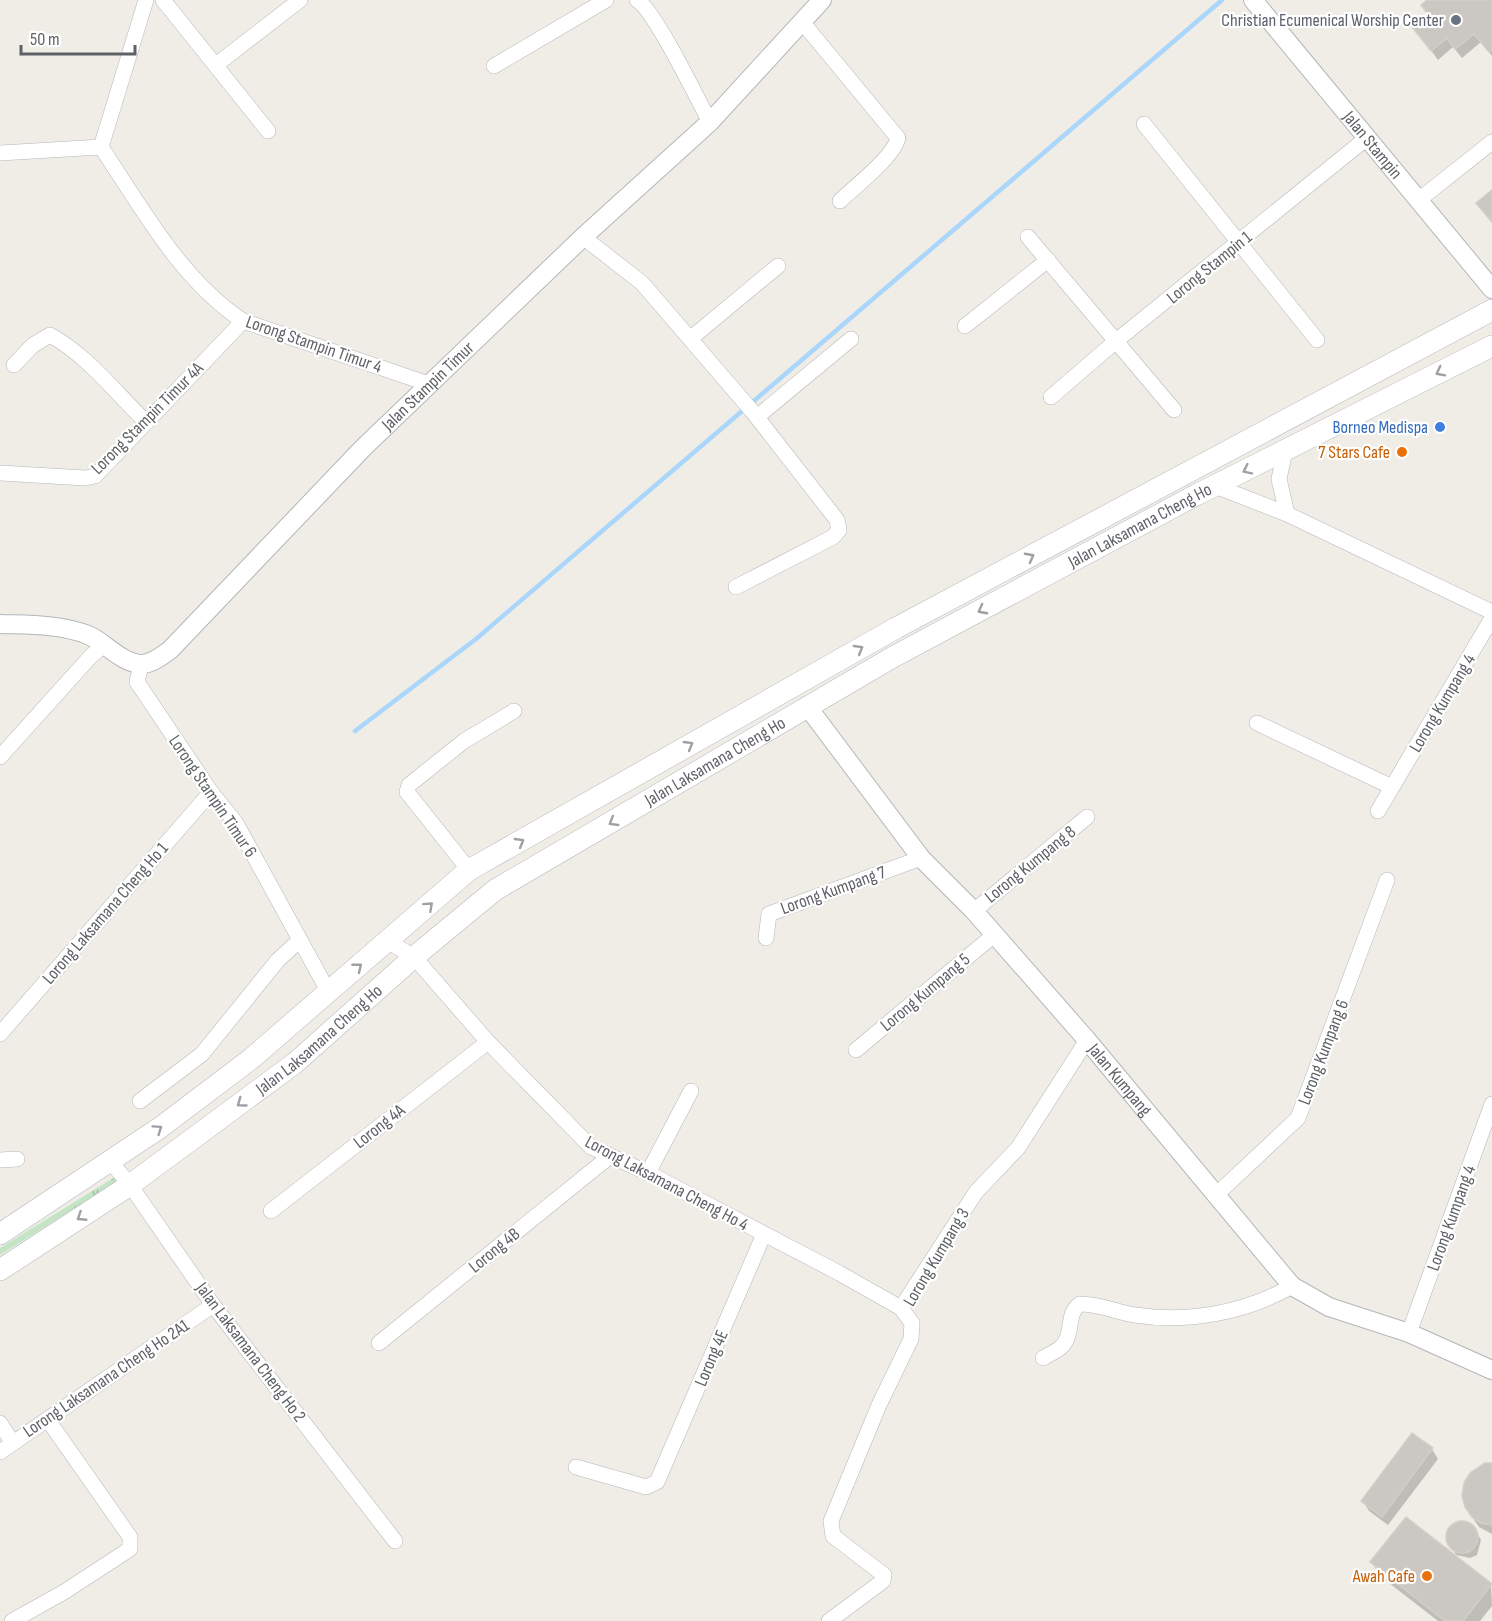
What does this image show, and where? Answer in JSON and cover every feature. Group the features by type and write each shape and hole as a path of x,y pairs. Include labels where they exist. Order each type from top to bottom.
{"main road":[{"name":"Jalan Laksamana Cheng Ho","path":"0,1234 161,1127 252,1058 469,870 896,628 1492,310"},
{"name":"Jalan Laksamana Cheng Ho","path":"0,1270 130,1185 295,1063 414,957 495,890 893,657 1215,486 1492,346"}],"street":[{"path":"0,153 101,147 146,0"},
{"path":"163,0 268,131"},
{"path":"216,65 300,0"},
{"path":"494,66 606,0"},
{"path":"637,0 643,3 710,122"},
{"name":"Jalan Stampin Timur","path":"141,664 157,659 181,640 363,448 583,237 710,122 822,0"},
{"name":"Jalan Stampin","path":"1253,0 1420,199 1492,289"},
{"path":"803,23 898,138 897,144 885,158 840,201"},
{"path":"1144,124 1317,340"},
{"name":"Lorong Stampin 1","path":"1051,397 1116,341 1368,138"},
{"path":"1420,199 1492,142"},
{"name":"Lorong Stampin Timur 4","path":"101,147 170,249 218,304 243,321 429,384"},
{"path":"583,237 642,283 755,414 837,520 838,530 833,537 736,587"},
{"path":"1028,237 1174,410"},
{"path":"965,326 1048,260"},
{"path":"690,339 778,266"},
{"name":"Lorong Stampin Timur 4A","path":"0,473 85,478 95,476 243,321"},
{"path":"14,365 33,345 50,335 70,346 86,360 146,422"},
{"path":"755,414 851,339"},
{"path":"1285,451 1279,479 1287,514"},
{"path":"1215,486 1287,514 1492,612"},
{"name":"Lorong Kumpang 4","path":"1378,811 1492,618"},
{"path":"0,624 52,626 88,635 127,660 141,664"},
{"path":"0,757 91,656 104,645"},
{"name":"Lorong Stampin Timur 6","path":"141,664 137,682 211,792 236,823 328,992"},
{"name":"Jalan Kumpang","path":"807,706 921,858 974,910 1087,1040 1292,1286 1329,1307 1409,1333 1492,1370"},
{"path":"469,870 407,792 409,785 464,741 513,711"},
{"path":"1257,723 1392,787"},
{"name":"Lorong Laksamana Cheng Ho 1","path":"0,1034 211,792"},
{"name":"Lorong Kumpang 8","path":"974,910 1087,817"},
{"name":"Lorong Kumpang 7","path":"766,938 769,914 921,858"},
{"name":"Lorong Kumpang 6","path":"1216,1195 1298,1118 1387,880"},
{"name":"Lorong Kumpang 5","path":"856,1050 994,935"},
{"path":"140,1101 202,1054 278,960 300,940"},
{"name":"Lorong Laksamana Cheng Ho 4","path":"388,942 414,957 488,1042 575,1133 609,1157 648,1173 901,1308"},
{"name":"Lorong Kumpang 3","path":"829,1621 883,1581 884,1575 833,1536 830,1528 879,1405 911,1339 912,1323 901,1308 976,1191 1018,1148 1087,1040"},
{"name":"Lorong 4A","path":"271,1211 488,1042"},
{"path":"648,1173 691,1091"},
{"name":"Lorong Kumpang 4","path":"1409,1333 1492,1104"},
{"name":"Lorong 4B","path":"379,1343 609,1157"},
{"path":"0,1160 16,1159"},
{"name":"Jalan Laksamana Cheng Ho 2","path":"110,1161 130,1185 213,1305 395,1541"},
{"name":"Lorong 4E","path":"576,1467 646,1487 657,1482 764,1234"},
{"path":"1042,1358 1065,1342 1071,1314 1080,1304 1179,1320 1268,1299 1292,1286"},
{"name":"Lorong Laksamana Cheng Ho 2A1","path":"6,1447 213,1305"},
{"path":"12,1621 64,1592 130,1549 130,1537 48,1420"},
{"path":"0,1423 6,1447"}],"green space":[{"path":"118,1175 120,1180 0,1255 0,1248"}],"building":[{"name":"Christian Ecumenical Worship Center","path":"1427,0 1492,0 1492,50 1489,52 1474,34 1455,49 1447,38 1431,51 1412,27 1428,14 1421,5"},
{"path":"1492,190 1492,222 1476,203"},
{"path":"1412,1433 1433,1448 1382,1517 1361,1501"},
{"path":"1485,1463 1492,1463 1492,1525 1481,1523 1472,1517 1465,1507 1462,1496 1464,1483 1470,1473"},
{"path":"1406,1517 1492,1584 1463,1621 1445,1621 1370,1562"},
{"path":"1462,1521 1474,1525 1478,1537 1474,1549 1462,1553 1450,1549 1446,1537 1450,1525"}],"waterway":[{"path":"355,731 476,639 1222,0"}],"place":[{"name":"Christian Ecumenical Worship Center","path":"1456,20"},
{"name":"Borneo Medispa","path":"1440,427"},
{"name":"7 Stars Cafe","path":"1402,452"},
{"name":"Awah Cafe","path":"1427,1576"}]}
